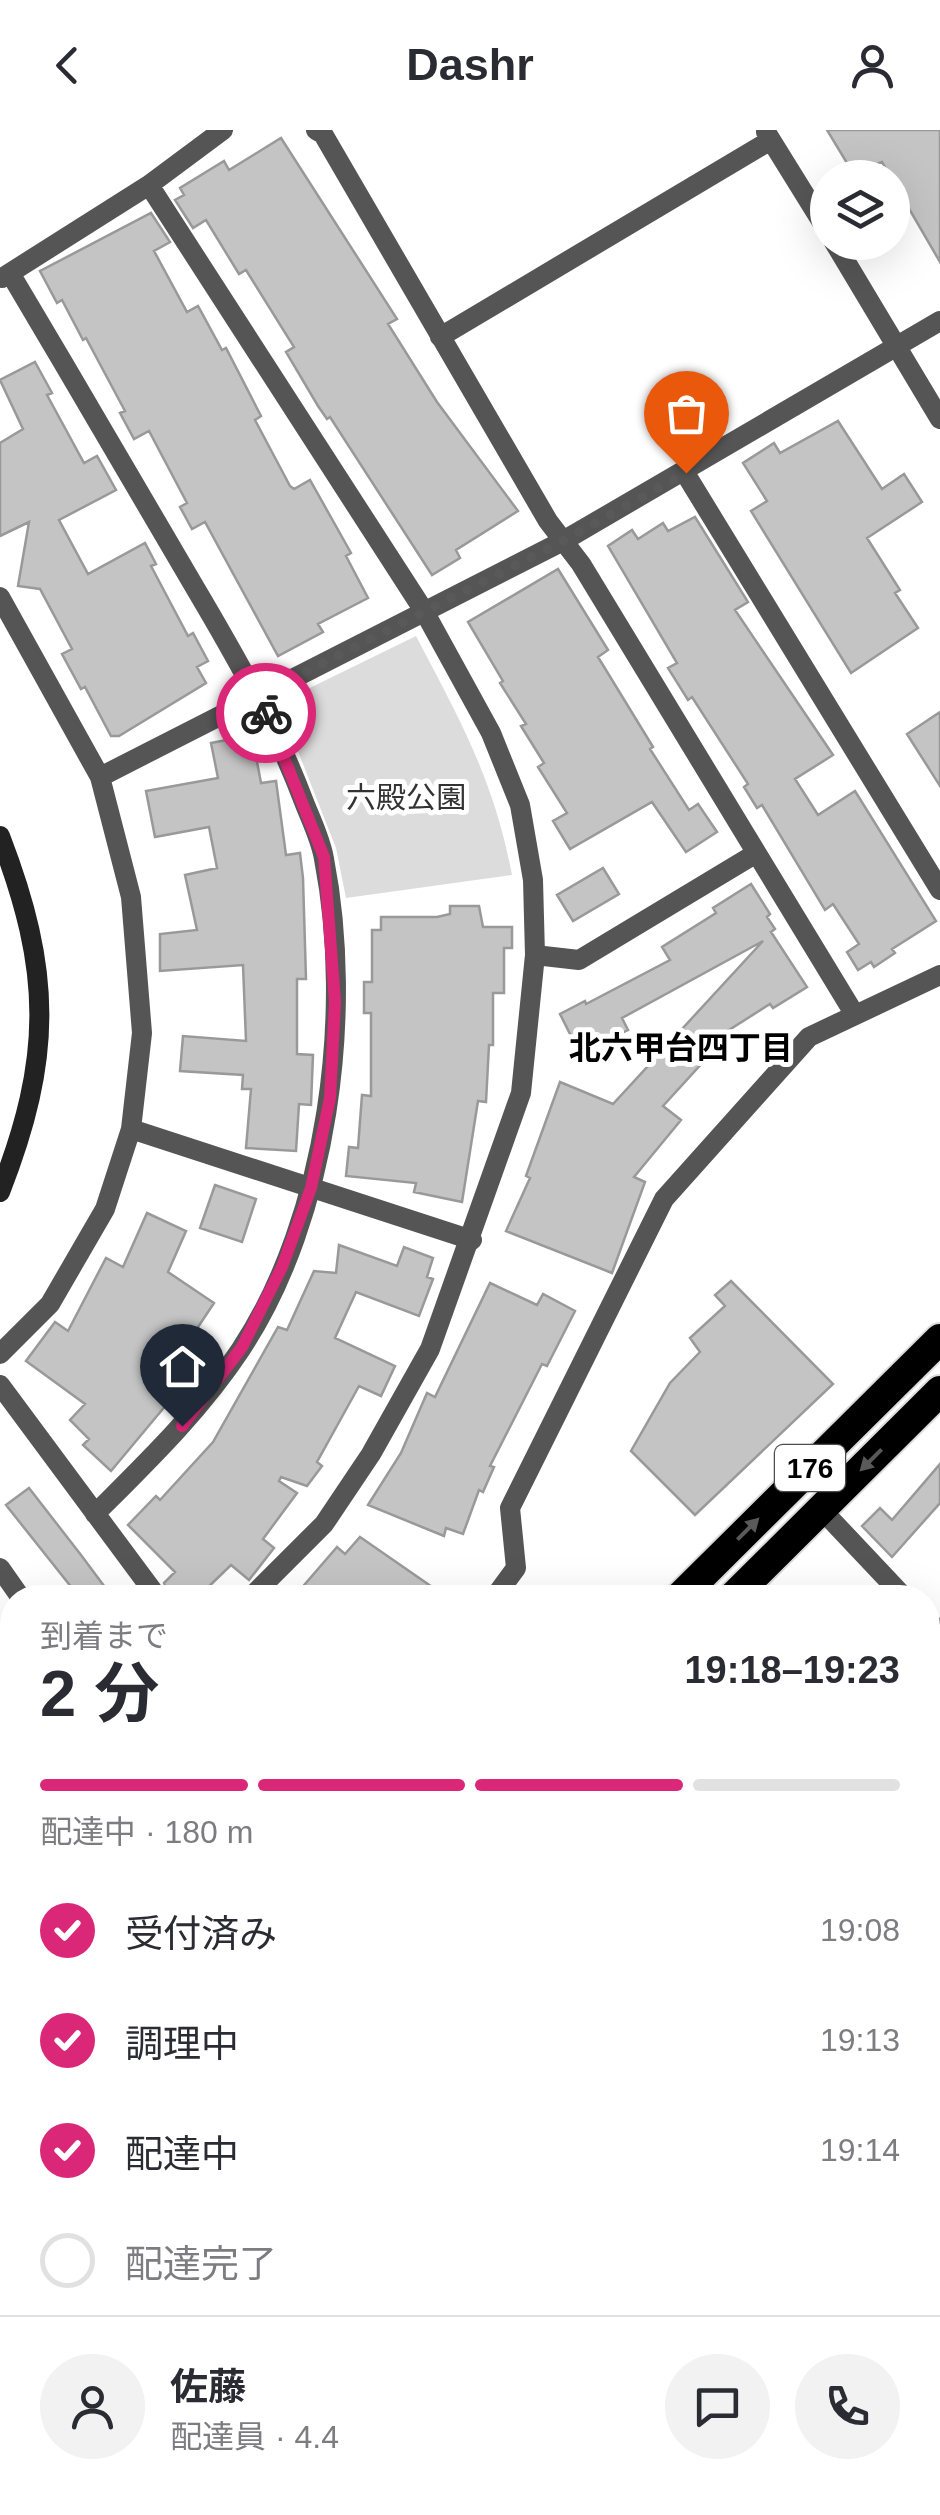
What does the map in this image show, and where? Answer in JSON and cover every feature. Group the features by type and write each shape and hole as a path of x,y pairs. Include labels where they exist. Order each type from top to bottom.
{"highway":[{"name":"176","path":"692,1585 940,1339"},
{"name":"176","path":"745,1585 940,1391"}],"street":[{"path":"96,1514 182,1426 242,1347 282,1267 311,1188 330,1098 335,1002 324,857 259,696 5,276 149,185 223,130"},
{"path":"323,131 440,338 855,1015"},
{"path":"440,338 768,135 810,203"},
{"path":"149,185 424,611 492,733 520,805 533,880 535,955 522,1092 472,1240 430,1349 371,1454 324,1524 263,1585"},
{"path":"845,260 940,419"},
{"path":"100,777 563,541 686,473 940,321"},
{"path":"686,473 940,890"},
{"path":"0,597 100,777 132,897 142,1033 132,1129 105,1209 50,1304 0,1354"},
{"path":"0,836 24,899 40,978 36,1075 21,1138 0,1192"},
{"path":"535,955 579,960 755,854"},
{"path":"504,1585 516,1568 510,1508 664,1199 809,1037 940,976"},
{"path":"132,1129 472,1240"},
{"path":"0,1385 148,1585"},
{"path":"821,1510 893,1585"}],"green space":[{"name":"六殿公園","path":"416,636 485,780 512,875 346,898 336,848 279,703"}],"building":[{"path":"827,130 940,130 940,262 910,210 910,160 845,160"},
{"path":"281,138 397,319 388,324 437,402 518,511 456,550 460,558 432,575 330,417 327,419 318,406 286,352 294,347 246,270 239,274 206,220 193,228 175,200 184,195 180,188 224,161 229,170"},
{"path":"151,213 170,242 154,251 187,312 198,306 222,350 226,348 261,416 255,420 290,486 294,489 310,480 351,553 346,556 368,598 318,624 323,632 278,656 205,522 192,529 180,507 187,503 149,431 134,439 120,413 125,411 86,338 83,340 62,300 57,303 40,271"},
{"path":"35,362 52,393 47,395 84,463 97,456 116,490 59,520 88,574 145,543 156,564 151,566 188,636 193,633 208,661 197,667 206,683 119,736 111,736 62,654 72,649 40,589 18,586 29,522 0,536 0,443 23,429 0,380"},
{"path":"838,421 882,489 904,474 922,502 867,538 900,590 895,593 918,628 851,673 751,511 767,501 743,463 774,443 780,453"},
{"path":"695,517 748,602 735,610 833,755 795,779 818,815 855,791 936,921 892,949 895,953 874,967 871,962 858,970 847,952 859,944 833,904 825,910 762,805 757,808 744,787 748,784 692,697 688,700 668,668 677,663 608,546 632,530 638,539 663,523 668,531"},
{"path":"558,569 608,650 598,657 653,747 650,749 689,810 698,804 717,832 686,852 652,802 570,849 553,821 567,813 538,767 544,763 521,726 526,724 468,622"},
{"path":"940,712 940,786 907,734"},
{"path":"252,735 261,783 276,781 286,855 300,853 303,878 306,979 297,979 297,1054 313,1055 311,1105 299,1104 296,1151 246,1148 251,1089 242,1089 243,1075 180,1071 183,1036 246,1041 243,965 160,971 160,934 197,930 185,875 217,868 209,827 155,837 146,791 218,778 211,743"},
{"path":"603,868 619,894 573,921 557,895"},
{"path":"751,884 770,914 767,917 775,929 771,932 807,987 773,1008 770,1004 707,1044 714,1050 663,1106 681,1120 634,1177 645,1182 612,1273 506,1231 530,1178 526,1176 560,1082 613,1104 763,941 622,1018 628,1030 580,1054 560,1014 670,960 662,947 716,913 713,908"},
{"path":"450,906 479,906 483,927 512,927 512,948 504,948 504,993 493,993 493,1045 489,1045 486,1102 478,1101 462,1202 414,1192 416,1183 346,1176 349,1147 358,1148 362,1095 371,1096 371,1013 364,1013 364,982 372,982 372,930 381,930 381,917 437,917 450,914"},
{"path":"215,1185 256,1199 242,1242 200,1228"},
{"path":"147,1213 186,1231 168,1272 214,1303 182,1351 189,1357 160,1398 167,1404 111,1471 83,1445 89,1439 70,1420 85,1404 26,1361 55,1322 68,1331 106,1258 123,1267"},
{"path":"339,1245 397,1266 404,1247 433,1258 427,1277 433,1279 419,1316 356,1292 335,1338 395,1366 381,1396 359,1386 317,1462 322,1466 307,1486 281,1477 279,1481 297,1493 263,1539 274,1548 249,1580 231,1565 210,1585 165,1585 175,1572 128,1525 156,1496 160,1500 213,1442 278,1327 287,1330 314,1271 336,1273"},
{"path":"731,1281 833,1384 695,1515 631,1451 670,1383 700,1352 690,1338 725,1306 715,1295"},
{"path":"490,1283 537,1305 543,1294 575,1311 547,1366 542,1364 490,1466 494,1467 483,1492 479,1490 463,1534 446,1528 444,1536 368,1505 401,1453 427,1393 435,1397"},
{"path":"940,1464 940,1503 892,1557 862,1526 880,1508 892,1520"},
{"path":"29,1488 103,1585 70,1585 6,1505"},
{"path":"360,1537 429,1585 304,1585 337,1547 345,1554"}],"way so far":[{"path":"266,713 259,696 563,541 686,473"}],"district":[{"name":"北六甲台四丁目","path":"681,1048"}],"route":[{"path":"182,1426 242,1347 282,1267 311,1188 330,1098 335,1002 324,857 266,713"}]}
